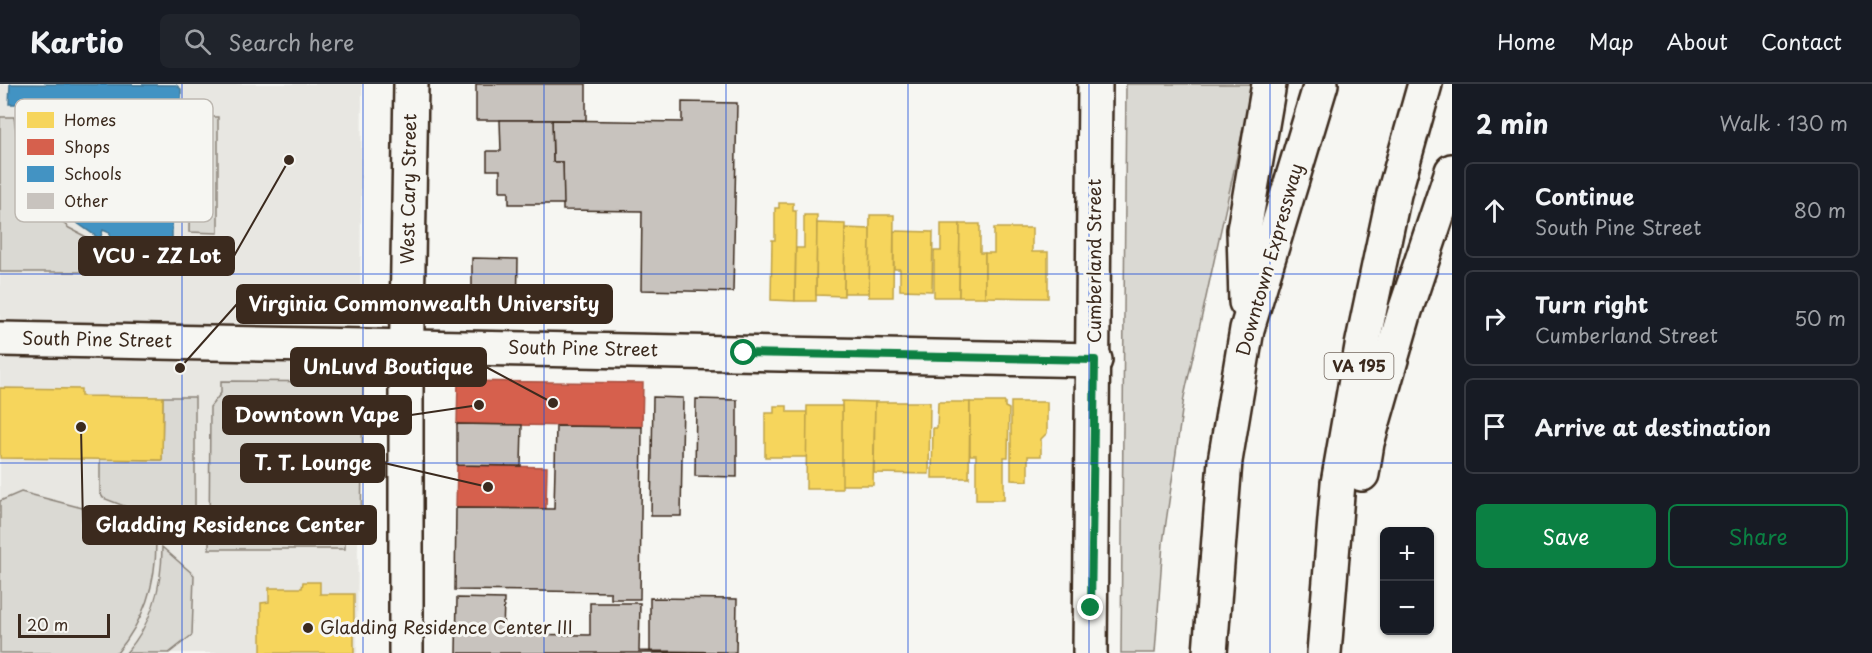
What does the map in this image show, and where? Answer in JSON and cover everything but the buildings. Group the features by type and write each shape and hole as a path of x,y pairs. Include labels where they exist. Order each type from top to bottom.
{"main road":[{"name":"West Cary Street","path":"406,653 411,84"},
{"name":"Cumberland Street","path":"1090,653 1095,360 1095,84"},
{"path":"1247,329 1244,230 1269,84"},
{"name":"Downtown Expressway","path":"1210,653 1225,461 1247,329 1321,84"},
{"name":"VA 195","path":"1323,653 1338,483 1362,346 1394,194 1425,84"},
{"path":"1332,653 1367,443 1405,311 1452,171"},
{"name":"South Pine Street","path":"0,339 407,345 1095,360"}],"shaded area":[{"path":"0,84 362,84 357,653 0,653"},
{"path":"1126,84 1253,84 1184,397 1163,543 1155,653 1121,653"},
{"path":"0,117 14,117 15,124 15,222 62,222 98,243 178,242 177,272 0,272"},
{"path":"213,117 218,117 218,233 189,232 189,222 213,222"},
{"path":"221,381 363,382 361,533 345,534 345,549 209,549 210,407 221,393"},
{"path":"163,397 195,397 195,535 192,541 137,511 103,498 100,493 100,459 162,460"},
{"path":"21,492 90,510 156,542 154,573 147,601 134,628 117,653 0,653 0,501"},
{"path":"162,547 194,575 192,635 169,653 126,653 143,630 154,603 160,576"}],"place":[{"name":"VCU - ZZ Lot","path":"289,160"},
{"name":"Virginia Commonwealth University","path":"180,368"},
{"name":"UnLuvd Boutique","path":"553,403"},
{"name":"Downtown Vape","path":"479,405"},
{"name":"Gladding Residence Center","path":"81,427"},
{"name":"T. T. Lounge","path":"488,487"},
{"name":"Gladding Residence Center III","path":"308,628"}],"route":[{"path":"744,353 1095,360 1091,608"}]}
